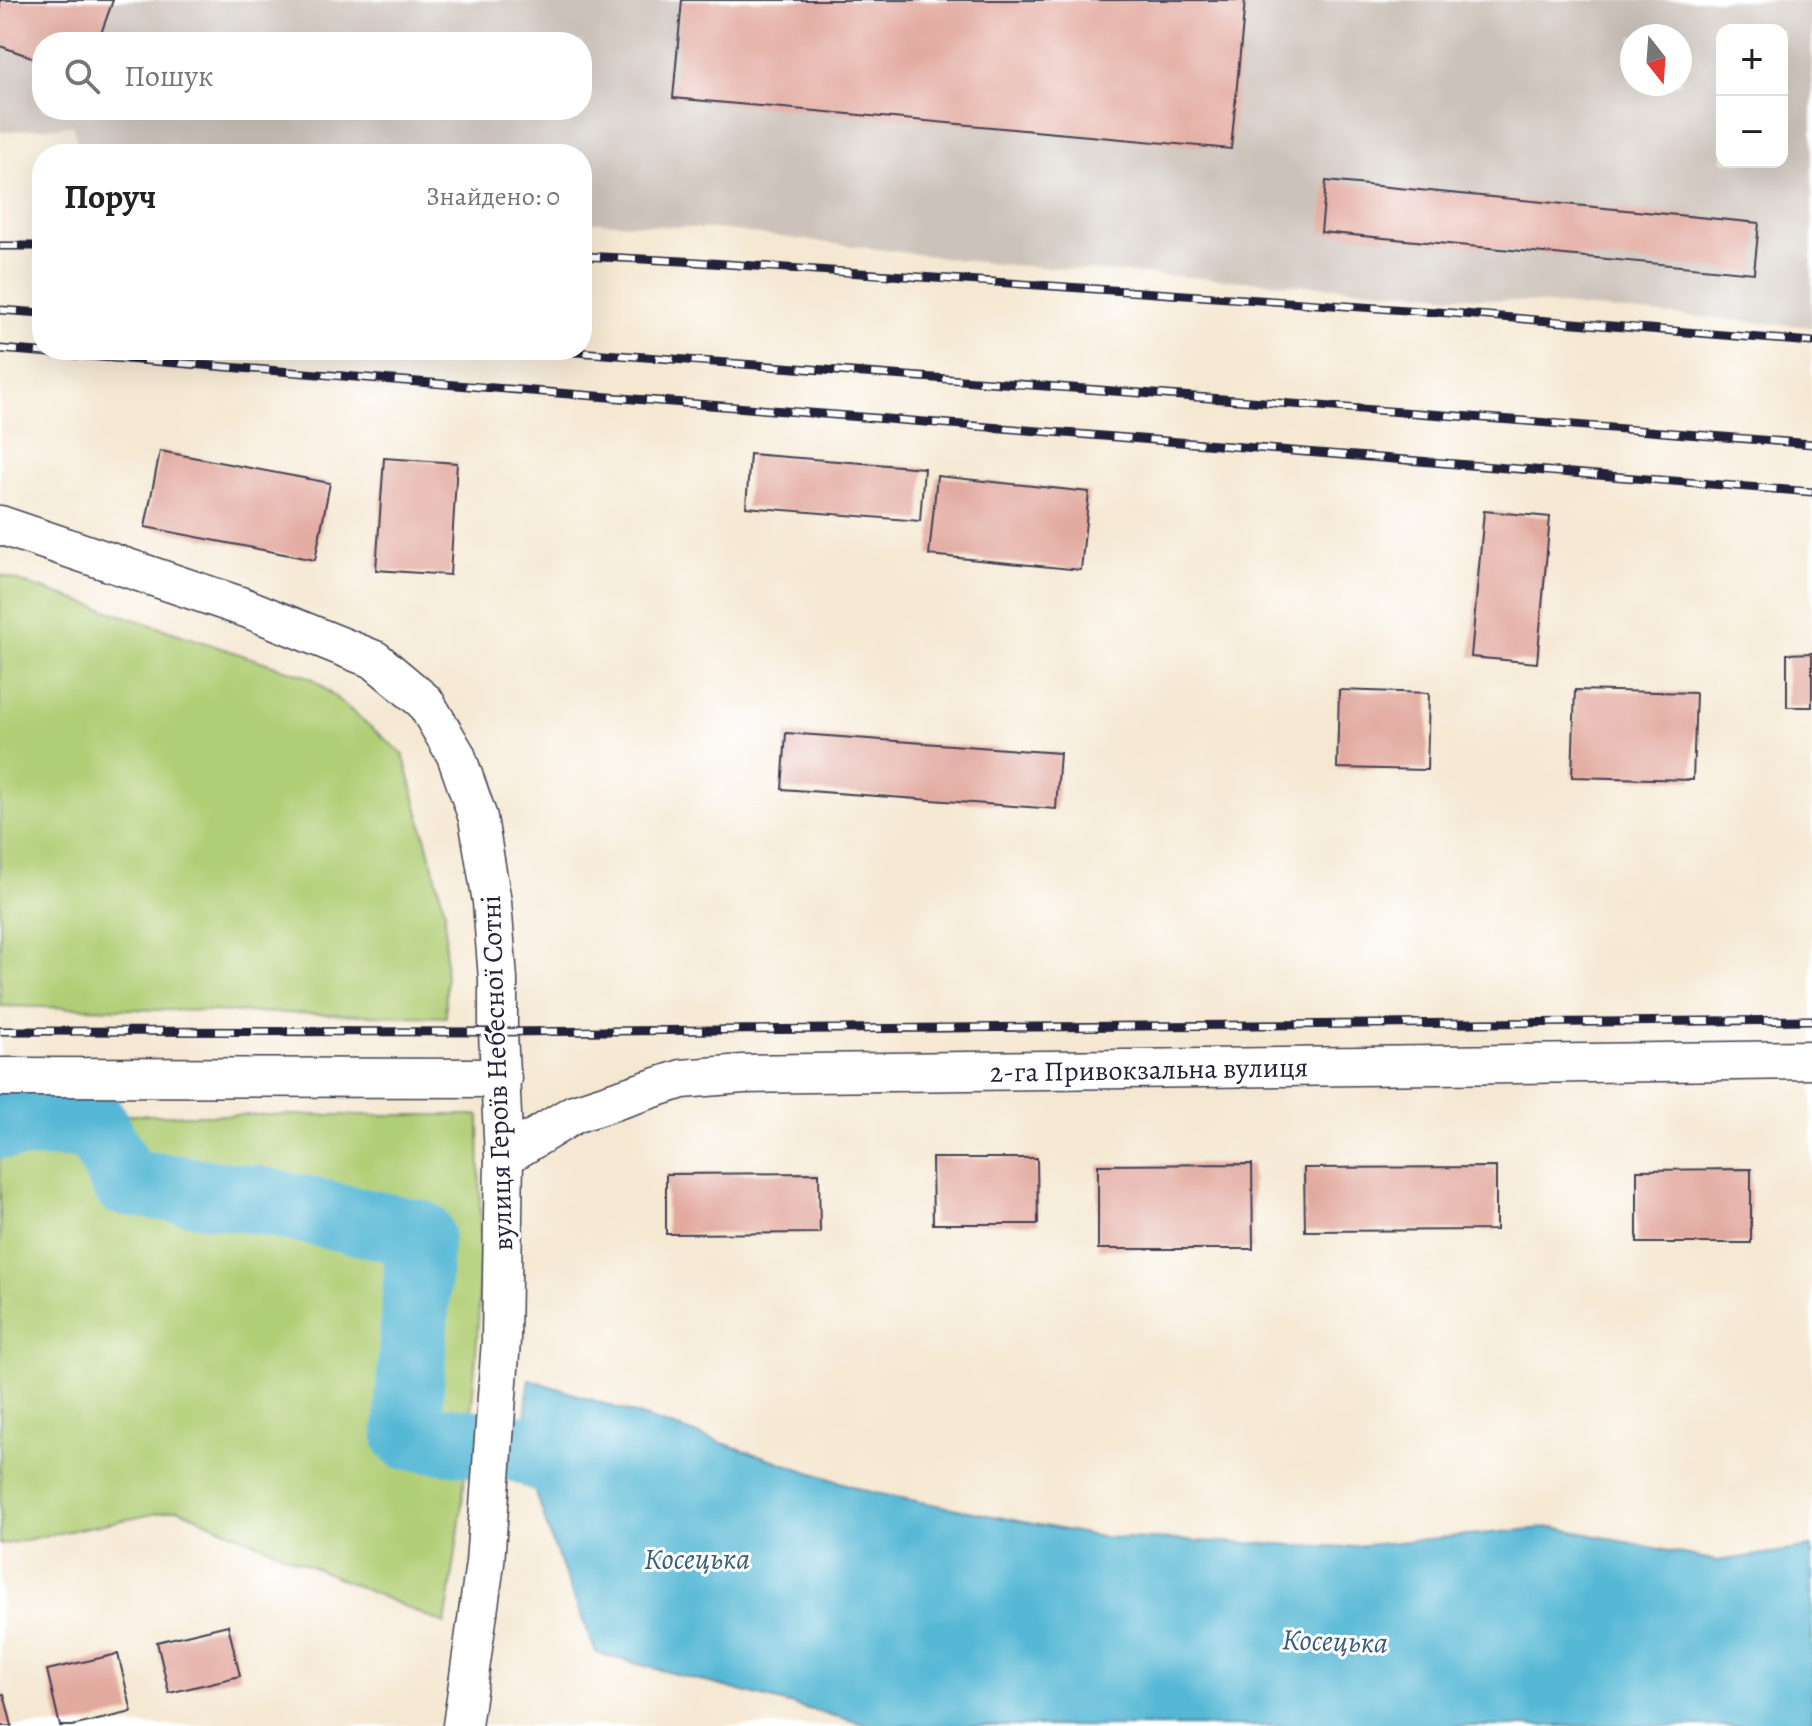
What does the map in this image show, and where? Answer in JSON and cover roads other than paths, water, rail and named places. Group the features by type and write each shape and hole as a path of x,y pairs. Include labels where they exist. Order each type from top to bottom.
{"street":[{"name":"вулиця Героїв Небесної Сотні","path":"0,525 246,608 375,660 425,702 456,755 478,818 492,902 504,1157 501,1340 485,1563 460,1725"},
{"name":"2-га Привокзальна вулиця","path":"504,1157 574,1114 682,1079 713,1076 1812,1060"},
{"path":"0,1077 502,1078"}],"water":[{"name":"Косецька","path":"529,1379 870,1492 1101,1537 1346,1547 1554,1527 1717,1561 1812,1547 1812,1726 872,1726 596,1653 551,1539 522,1449"}],"waterway":[{"name":"Косецька","path":"0,1125 94,1124 125,1182 256,1200 420,1234 407,1436 522,1449 607,1489"}],"railway":[{"path":"0,246 32,246"},
{"path":"592,256 1451,313 1812,342"},
{"path":"0,310 32,312"},
{"path":"0,349 32,352"},
{"path":"592,353 1812,444"},
{"path":"139,360 1812,492"},
{"path":"0,1031 498,1032 1812,1020"}]}
